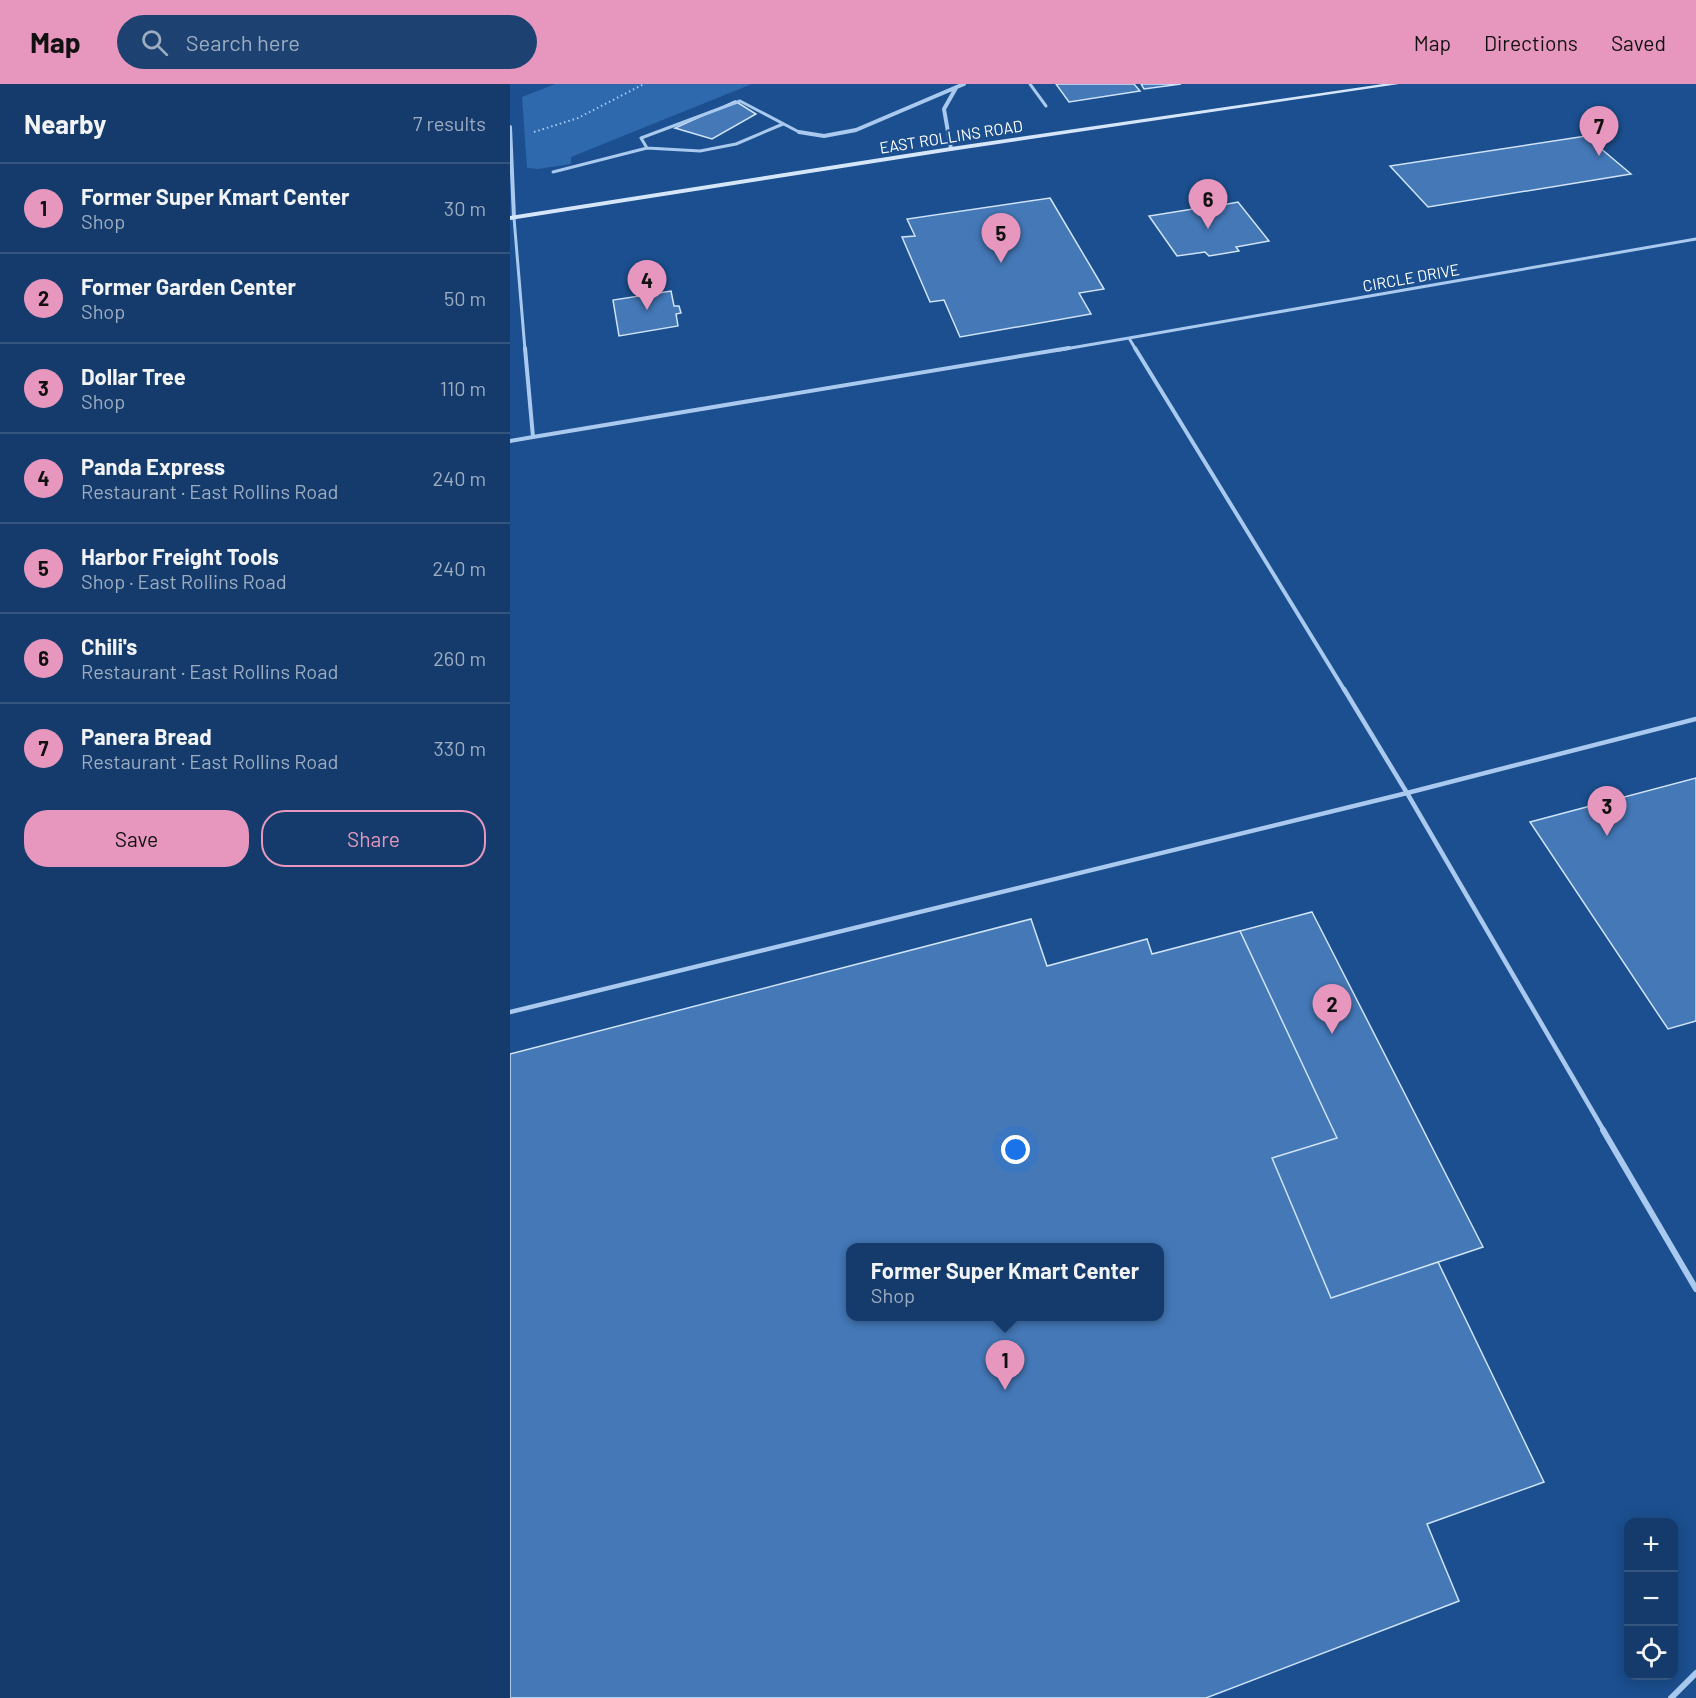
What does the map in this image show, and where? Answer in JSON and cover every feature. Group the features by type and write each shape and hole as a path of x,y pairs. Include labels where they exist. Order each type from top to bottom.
{"main road":[{"name":"EAST ROLLINS ROAD","path":"512,218 951,149 1396,84"}],"street":[{"path":"799,132 824,135 856,130 964,84"},
{"path":"951,149 944,109 956,88"},
{"path":"510,127 512,218"}],"lane":[{"path":"1030,84 1046,106"},
{"path":"647,148 641,138 741,101 799,132"},
{"path":"553,171 647,148 700,151 736,144 783,124"},
{"path":"510,441 533,437 512,218"},
{"name":"CIRCLE DRIVE","path":"533,437 1129,338 1696,239"},
{"path":"1129,338 1407,793 1696,1289"},
{"path":"510,1012 1407,793 1696,719"},
{"path":"1671,1698 1696,1673"}],"path":[{"path":"533,133 578,118 644,84"}],"shaded area":[{"path":"555,84 752,84 571,157 571,164 538,169 527,168 522,97"}],"building":[{"path":"1056,84 1134,84 1140,91 1069,102"},
{"path":"1141,84 1181,84 1144,89"},
{"path":"735,101 756,114 712,139 675,128"},
{"path":"1586,136 1631,174 1428,207 1390,166"},
{"path":"1050,198 1104,289 1079,293 1091,314 960,337 944,300 930,302 902,237 915,236 907,219"},
{"path":"1209,200 1212,205 1217,206 1238,202 1269,241 1236,247 1239,251 1209,256 1205,252 1177,256 1149,216 1193,209 1196,207 1192,203"},
{"path":"671,291 674,306 679,306 681,313 676,314 678,326 619,336 613,300"},
{"path":"1696,778 1696,1021 1668,1029 1530,822"},
{"path":"1312,912 1483,1247 1331,1298 1272,1158 1337,1138 1240,931"},
{"path":"1031,919 1047,966 1147,939 1152,954 1240,931 1337,1138 1272,1158 1331,1298 1438,1262 1544,1482 1427,1524 1459,1601 1206,1698 510,1698 510,1054"}],"place":[{"name":"Panera Bread","path":"1599,156"},
{"name":"Chili's","path":"1208,229"},
{"name":"Harbor Freight Tools","path":"1001,263"},
{"name":"Panda Express","path":"647,310"},
{"name":"Dollar Tree","path":"1607,836"},
{"name":"Former Garden Center","path":"1332,1034"},
{"name":"Former Super Kmart Center","path":"1005,1390"}]}
